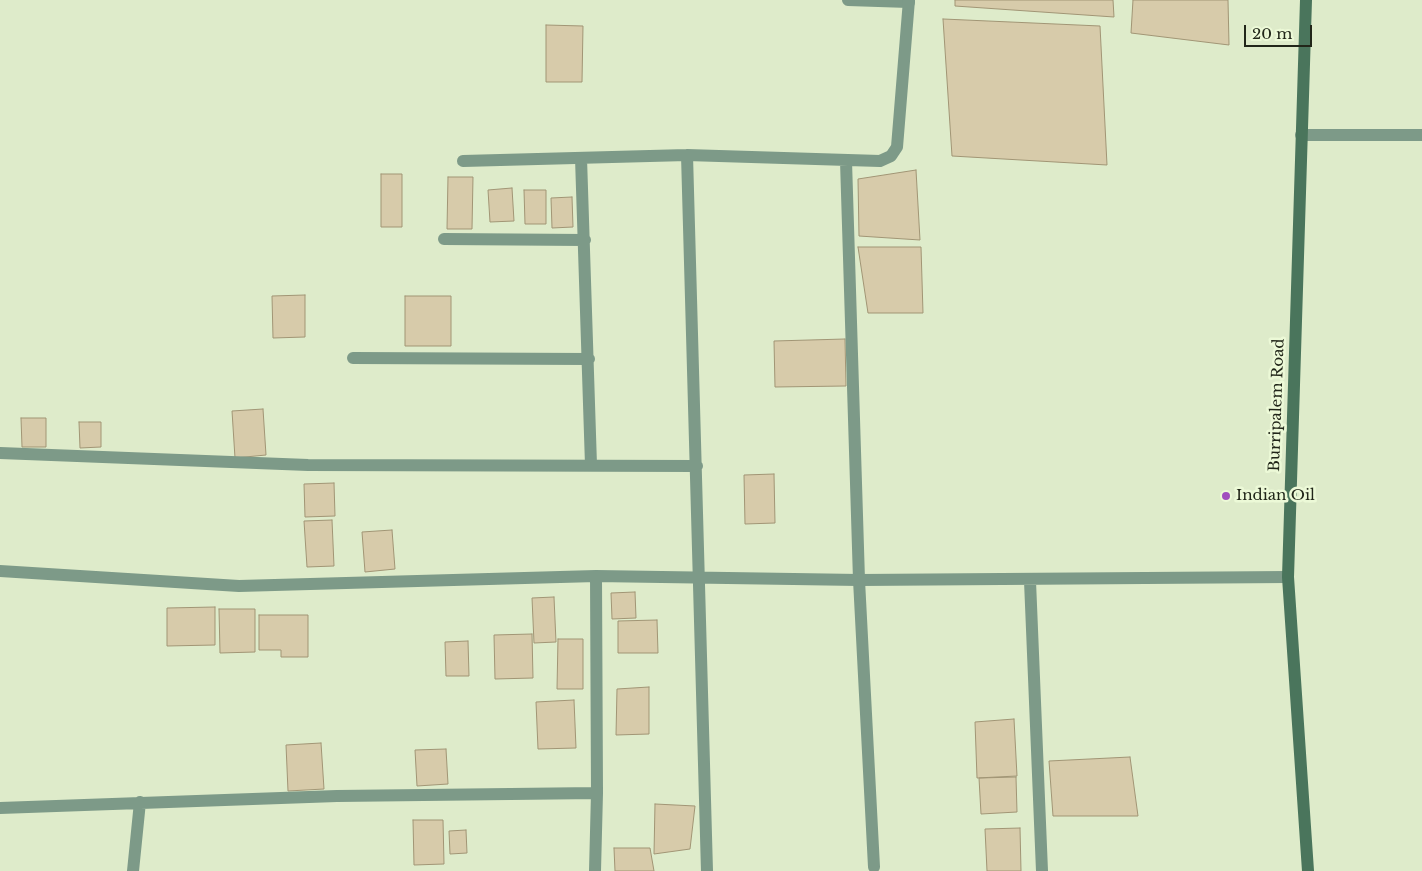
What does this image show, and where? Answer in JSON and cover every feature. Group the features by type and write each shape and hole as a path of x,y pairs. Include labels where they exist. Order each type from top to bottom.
{"main road":[{"name":"Burripalem Road","path":"1306,0 1300,135 1288,577 1308,871"}],"street":[{"path":"463,161 687,155 880,162 891,156 898,147 909,1 848,0"},
{"path":"1300,135 1422,135"},
{"path":"687,155 707,871"},
{"path":"581,158 590,359 591,465"},
{"path":"846,161 859,580 874,867"},
{"path":"444,239 585,240"},
{"path":"353,358 590,359"},
{"path":"0,453 308,465 697,466"},
{"path":"0,571 239,586 596,576 1030,581 1288,577"},
{"path":"595,871 597,793 596,576"},
{"path":"1030,581 1042,871"},
{"path":"0,808 337,796 597,793"},
{"path":"133,871 140,802"}],"building":[{"path":"955,0 1113,0 1114,17 955,6"},
{"path":"1133,0 1228,0 1229,45 1131,33"},
{"path":"943,19 1100,26 1107,165 952,156"},
{"path":"546,25 583,26 582,82 546,82"},
{"path":"916,170 920,240 859,236 858,179"},
{"path":"381,174 402,174 402,227 381,227"},
{"path":"448,177 473,177 472,229 447,229"},
{"path":"512,188 514,221 490,222 488,190"},
{"path":"524,190 546,190 546,224 525,224"},
{"path":"572,197 573,227 552,228 551,198"},
{"path":"858,247 921,247 923,313 868,313"},
{"path":"305,295 305,337 273,338 272,296"},
{"path":"405,296 451,296 451,346 405,346"},
{"path":"845,339 846,386 775,387 774,341"},
{"path":"263,409 266,455 235,458 232,411"},
{"path":"21,418 46,418 46,447 22,447"},
{"path":"79,422 101,422 101,447 80,448"},
{"path":"774,474 775,523 745,524 744,475"},
{"path":"334,483 335,516 305,517 304,484"},
{"path":"332,520 334,566 307,567 304,521"},
{"path":"392,530 395,569 365,572 362,532"},
{"path":"635,592 636,618 612,619 611,593"},
{"path":"554,597 556,642 534,643 532,598"},
{"path":"215,607 215,645 167,646 167,608"},
{"path":"219,609 255,609 255,652 220,653"},
{"path":"259,615 308,615 308,657 281,657 281,650 259,650"},
{"path":"657,620 658,653 618,653 618,621"},
{"path":"532,634 533,678 495,679 494,635"},
{"path":"558,639 583,639 583,689 557,689"},
{"path":"468,641 469,676 446,676 445,642"},
{"path":"649,687 649,734 616,735 617,689"},
{"path":"574,700 576,748 538,749 536,702"},
{"path":"1014,719 1017,776 977,778 975,722"},
{"path":"321,743 324,789 288,791 286,745"},
{"path":"446,749 448,784 417,786 415,750"},
{"path":"1130,757 1138,816 1053,816 1049,761"},
{"path":"1016,777 1017,812 981,814 979,778"},
{"path":"655,804 695,806 690,849 654,854"},
{"path":"413,820 443,820 444,864 414,865"},
{"path":"1020,828 1021,871 987,871 985,829"},
{"path":"466,830 467,853 450,854 449,831"},
{"path":"614,848 650,848 654,871 615,871"}],"place":[{"name":"Indian Oil","path":"1226,496"}]}
